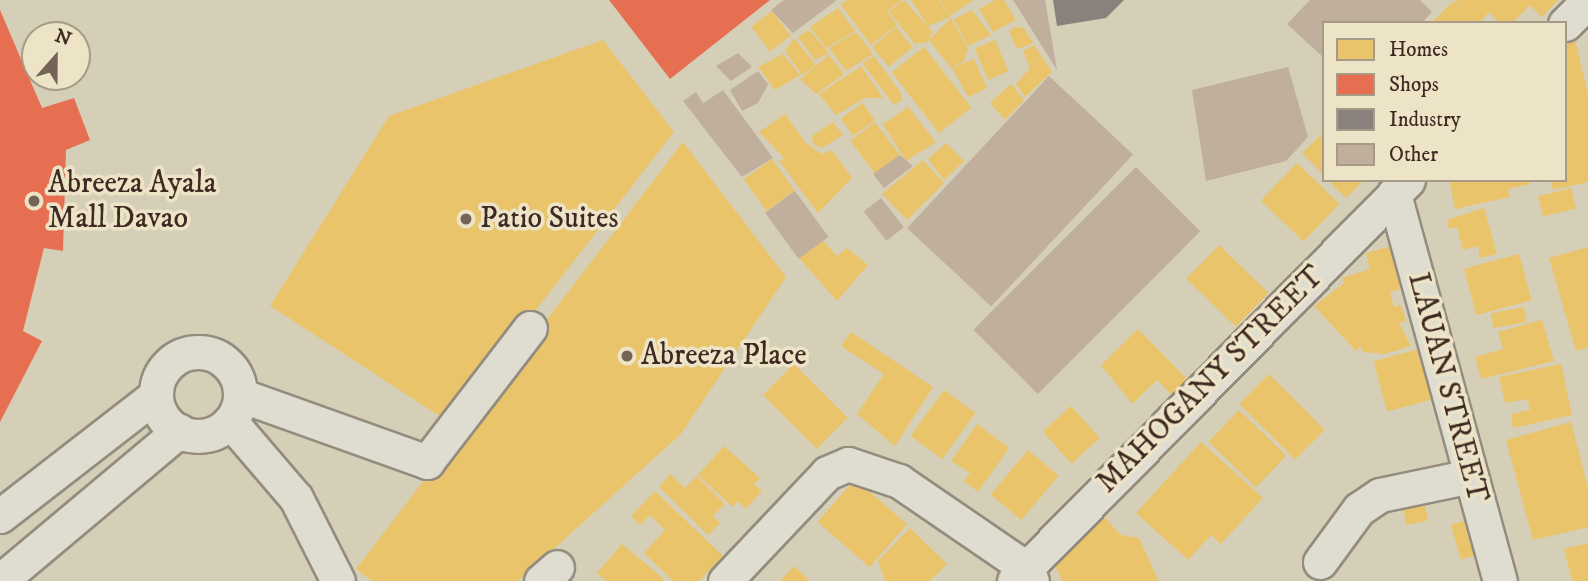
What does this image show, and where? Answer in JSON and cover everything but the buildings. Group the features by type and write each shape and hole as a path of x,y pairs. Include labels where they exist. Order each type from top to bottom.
{"street":[{"path":"1567,22 1588,1"},
{"name":"LAUAN STREET","path":"1401,187 1471,476 1500,581"},
{"name":"MAHOGANY STREET","path":"1024,577 1401,187"},
{"path":"235,408 427,462 530,328"},
{"path":"0,516 156,395 170,363 201,352 232,370 235,408 296,498 338,581"},
{"path":"156,395 167,422 179,431 206,435 235,408"},
{"path":"0,581 179,431"},
{"path":"725,581 827,473 861,465 899,481 1024,577"},
{"path":"1320,562 1359,509 1380,495 1471,476"}],"place":[{"name":"Abreeza Ayala Mall Davao","path":"34,201"},
{"name":"Patio Suites","path":"466,219"},
{"name":"Abreeza Place","path":"627,356"}]}
